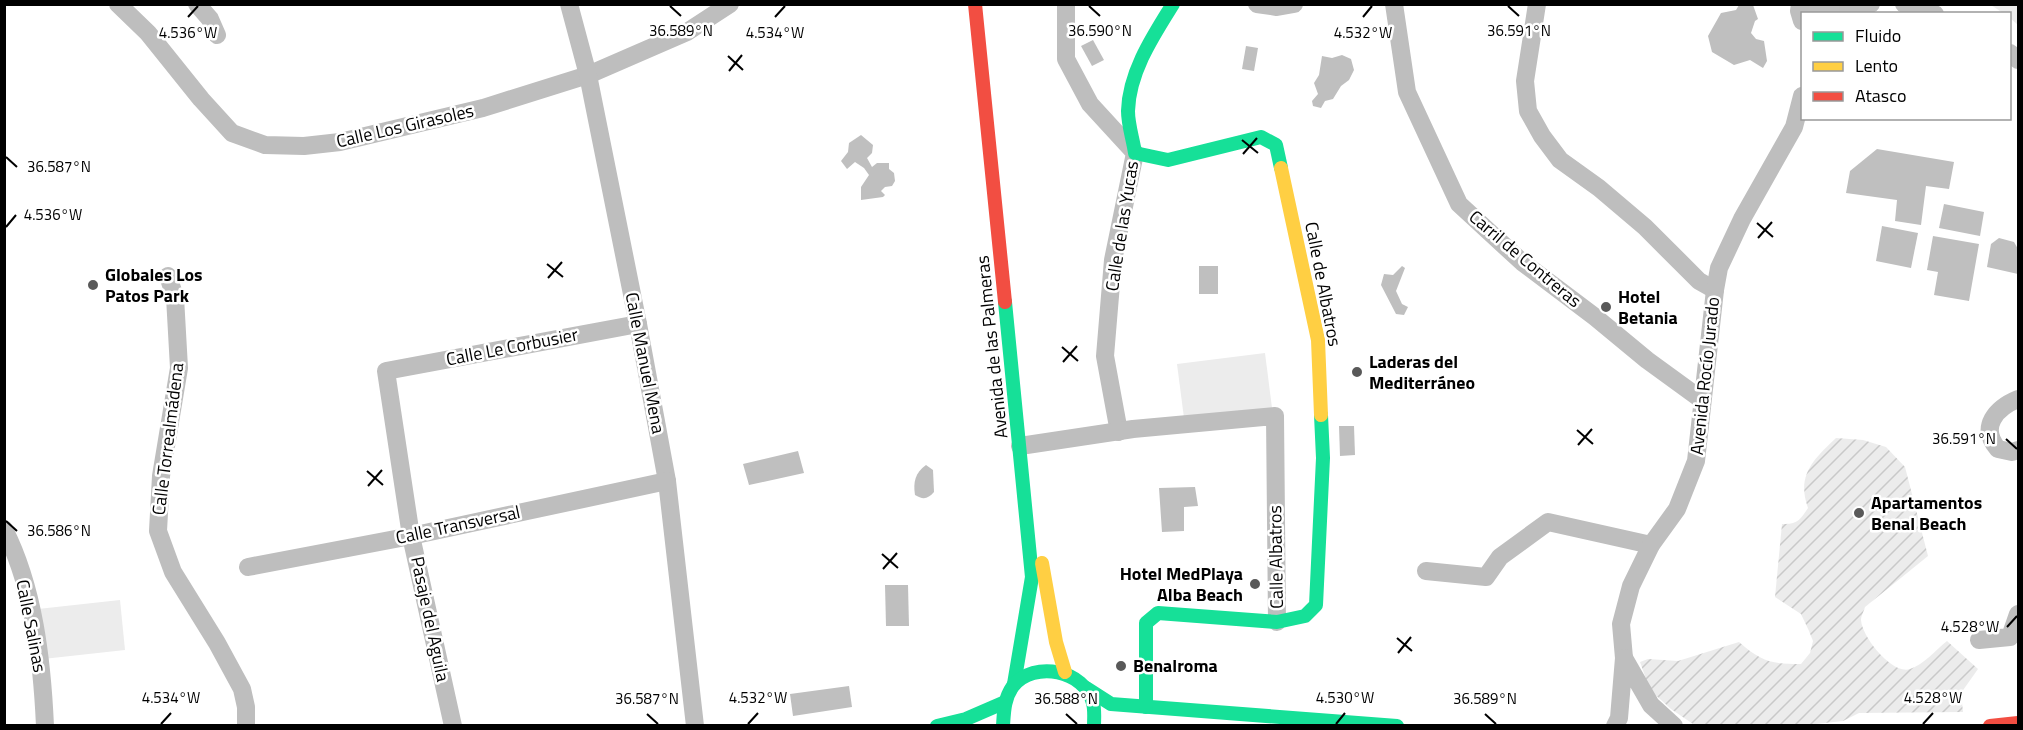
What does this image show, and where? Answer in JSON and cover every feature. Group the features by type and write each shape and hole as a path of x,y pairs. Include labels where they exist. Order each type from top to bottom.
{"street":[{"name":"Calle Los Girasoles","path":"118,4 148,33 232,134 265,145 304,146 340,142 483,108 588,75 687,32 730,4"},
{"path":"196,4 210,19 217,35"},
{"name":"Calle Manuel Mena","path":"569,4 588,75 667,481 695,726"},
{"name":"Avenida de las Palmeras","path":"975,4 1026,446 1043,573 1065,672"},
{"name":"Avenida de las Palmeras","path":"988,4 1026,446 1032,578 1014,684"},
{"name":"Calle de las Yucas","path":"1066,4 1066,59 1090,104 1135,153 1113,260 1105,356 1126,431"},
{"path":"1135,153 1128,113 1132,87 1153,36 1173,4"},
{"path":"1264,5 1277,7 1294,4"},
{"name":"Carril de Contreras","path":"1394,4 1407,92 1459,204 1522,262 1702,400"},
{"path":"1537,4 1525,81 1528,111 1542,136 1560,160 1599,188 1645,227 1699,281 1715,290"},
{"path":"1848,9 1871,4"},
{"path":"1904,4 1929,12"},
{"name":"Avenida Rocío Jurado","path":"1615,726 1619,718 1624,658 1621,624 1632,586 1651,545 1677,509 1696,462 1719,268 1742,219 1794,127 1801,103"},
{"name":"Calle de Albatros","path":"1135,153 1168,160 1261,137 1276,145 1318,340 1323,458 1316,605 1305,616 1277,622"},
{"name":"Calle Torrealmádena","path":"168,276 175,297 179,368 161,476 158,531 173,572 238,678 246,707 246,726"},
{"name":"Calle Le Corbusier","path":"386,371 638,324"},
{"name":"Pasaje del Aguila","path":"386,371 411,536 453,726"},
{"path":"2019,399 1999,410 1990,426 1990,440 1998,449 2012,452 2019,450"},
{"name":"Calle Albatros","path":"1026,446 1126,431 1275,416 1277,622 1158,613 1146,623 1146,707"},
{"name":"Calle Transversal","path":"248,567 411,536 667,481"},
{"path":"1426,572 1486,577 1500,557 1548,522 1651,545"},
{"name":"Calle Salinas","path":"4,529 12,543 27,590 43,687 45,726"},
{"path":"1979,640 2010,637 2019,614"},
{"name":"Avenida Rocío Jurado","path":"1624,658 1651,705 1674,726"},
{"path":"1003,726 1001,716 1003,703 1014,684 1036,671 1050,670 1065,672 1111,704 1396,726"},
{"path":"1086,688 1093,702 1094,726"},
{"path":"938,726 966,719 1003,703"},
{"path":"1990,726 2019,723"}],"green space":[{"path":"1991,5 2018,5 2018,25 2011,19 2011,12 2002,12"},
{"path":"1265,353 1272,408 1184,418 1177,364"},
{"path":"1836,438 1863,440 1886,447 1905,467 1928,556 1865,607 1861,620 1867,636 1887,661 1903,669 1910,669 1920,664 1947,641 1978,669 1961,693 1963,712 1859,713 1843,721 1816,724 1706,726 1693,724 1671,709 1650,690 1640,662 1648,659 1678,661 1739,642 1761,658 1782,663 1801,664 1810,653 1813,641 1801,614 1775,597 1782,524 1798,520 1808,508 1804,486 1809,469"},
{"path":"120,600 125,650 43,659 38,609"}],"shaded area":[{"path":"1806,4 1843,5 1844,12 1805,12"},
{"path":"1739,5 1753,5 1758,19 1751,33 1756,39 1764,41 1767,61 1763,68 1750,60 1734,65 1712,52 1708,36 1721,13 1736,10"},
{"path":"1093,40 1104,60 1092,66 1081,46"},
{"path":"1246,46 1258,48 1254,71 1242,69"},
{"path":"1342,55 1351,59 1354,70 1349,80 1341,86 1333,99 1325,101 1321,108 1313,106 1312,101 1318,94 1314,83 1319,75 1322,56 1332,58"},
{"path":"861,135 873,145 872,153 867,158 872,167 877,163 889,163 889,169 894,173 895,181 892,186 885,187 881,191 885,195 883,197 861,200 861,187 869,175 855,162 847,169 841,161 848,152 849,143"},
{"path":"1877,149 1954,162 1949,189 1926,186 1921,225 1895,221 1897,200 1846,193 1850,171"},
{"path":"1944,204 1984,212 1980,236 1939,228"},
{"path":"1882,226 1918,233 1911,268 1876,261"},
{"path":"1933,236 1979,244 1969,301 1934,295 1938,272 1927,270"},
{"path":"1999,238 2014,242 2018,249 2018,274 1987,267 1991,244"},
{"path":"1199,266 1218,266 1218,294 1199,294"},
{"path":"1402,266 1405,268 1396,291 1402,304 1408,307 1404,315 1396,314 1381,285 1384,274 1393,275"},
{"path":"1339,426 1354,426 1355,455 1340,456"},
{"path":"798,451 804,473 749,485 743,464"},
{"path":"926,465 933,470 934,492 921,498 915,495 914,486 919,471"},
{"path":"1195,487 1198,506 1184,507 1184,531 1162,532 1159,488"},
{"path":"885,585 908,585 909,626 886,626"},
{"path":"849,686 852,707 793,716 790,694"}],"traffic: fast":[{"path":"1173,4 1143,55 1129,97 1129,122 1135,153 1168,160 1261,137 1276,145 1281,168"},
{"path":"1005,302 1032,577 1014,684"},
{"path":"1146,707 1146,623 1158,613 1277,622 1305,616 1316,605 1323,458 1321,415"},
{"path":"1003,726 1006,700 1013,686 1022,678 1045,671 1070,676 1080,683 1088,692 1094,706 1094,726"},
{"path":"1086,688 1111,704 1397,726"},
{"path":"937,726 966,719 1003,703"}],"traffic: slow":[{"path":"1281,168 1318,340 1321,415"},
{"path":"1042,563 1056,642 1065,672"}],"traffic: jam":[{"path":"975,4 1005,302"},
{"path":"1990,726 2018,723"}],"place":[{"name":"Globales Los Patos Park","path":"93,285"},
{"name":"Hotel Betania","path":"1606,307"},
{"name":"Laderas del Mediterráneo","path":"1357,372"},
{"name":"Apartamentos Benal Beach","path":"1859,513"},
{"name":"Hotel MedPlaya Alba Beach","path":"1255,584"},
{"name":"Benalroma","path":"1121,666"}]}
